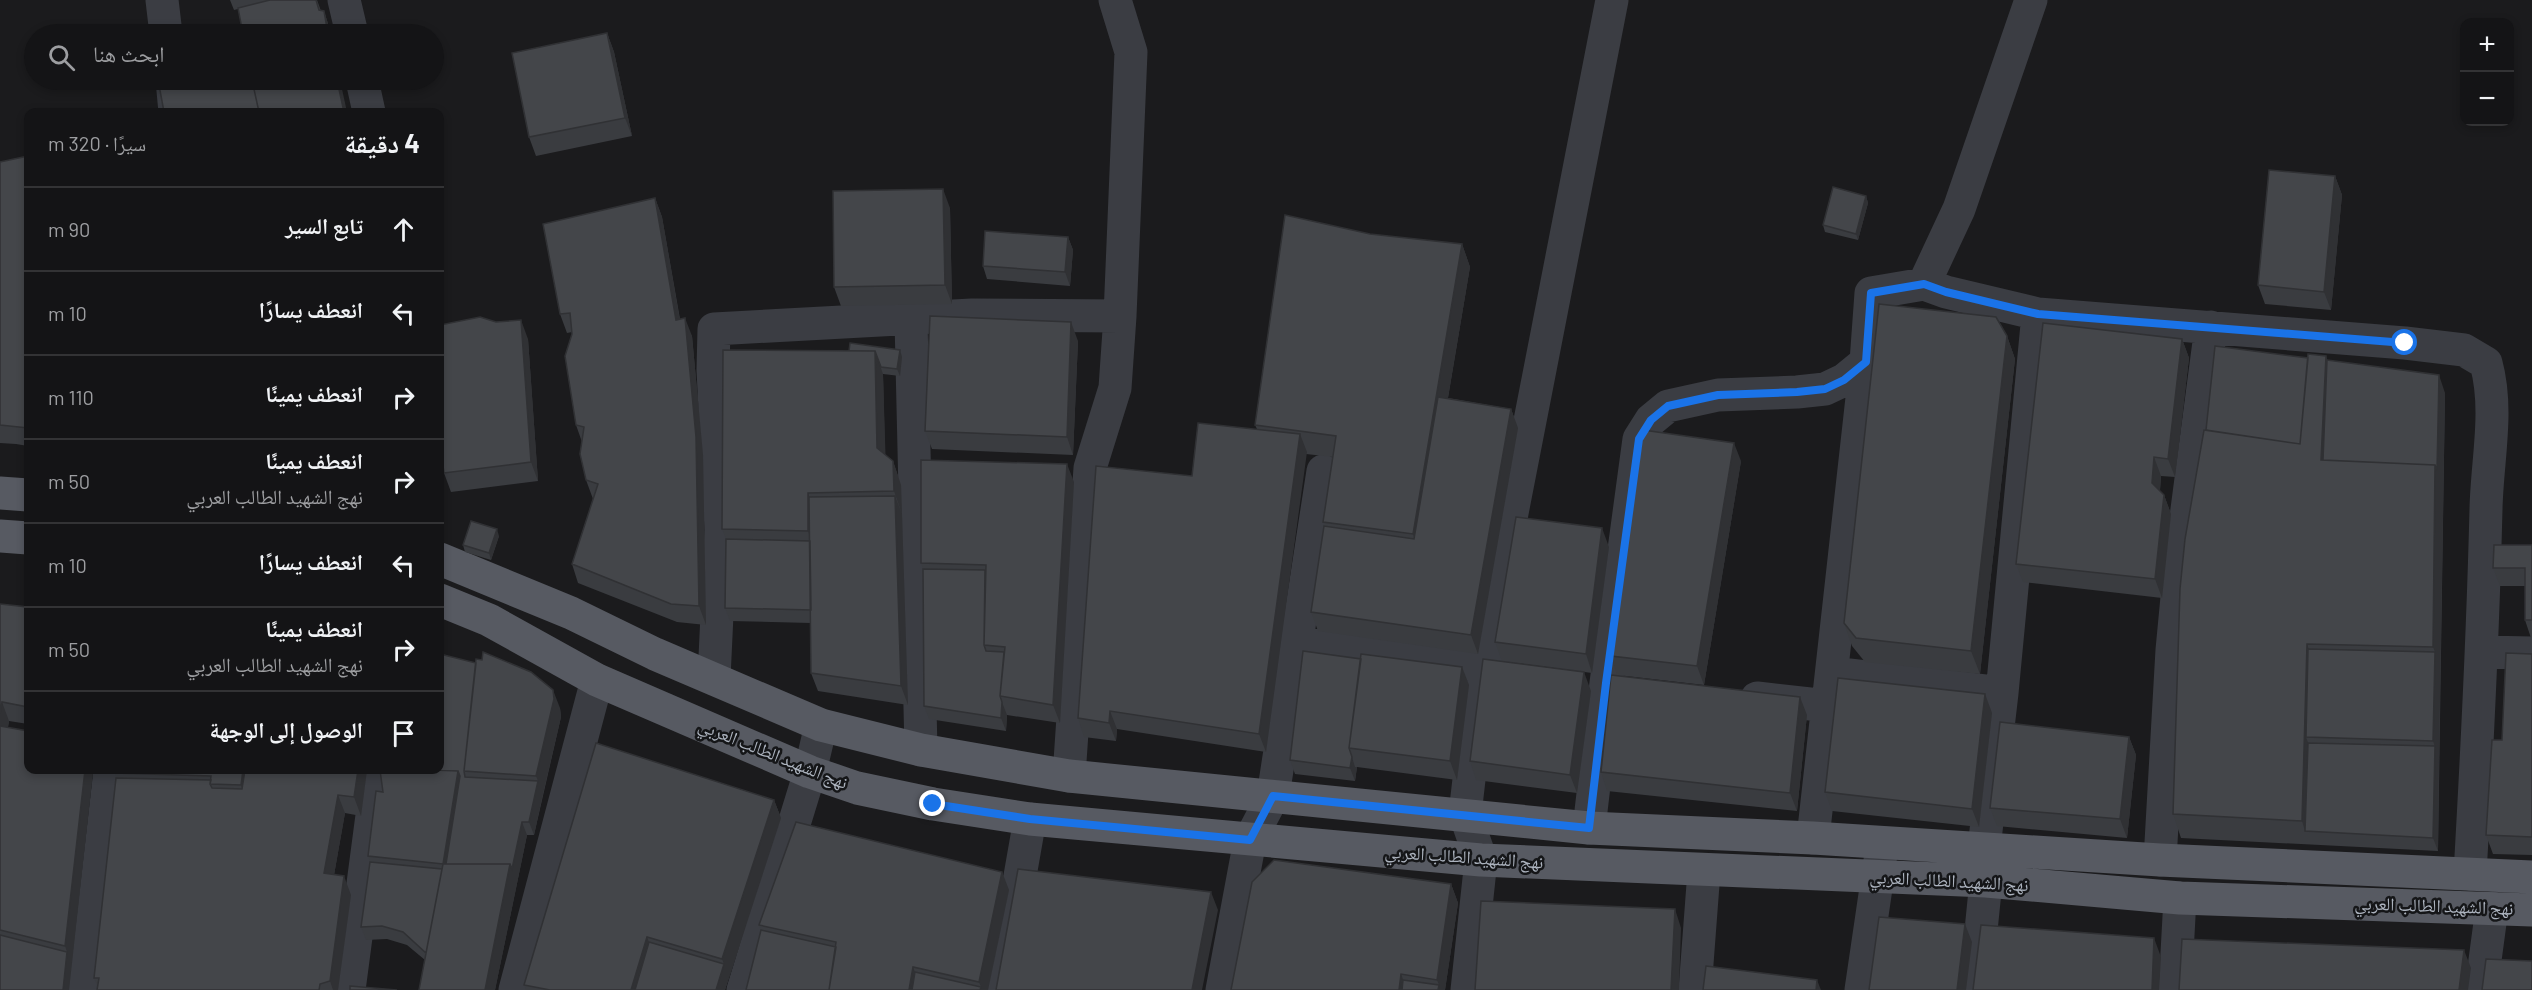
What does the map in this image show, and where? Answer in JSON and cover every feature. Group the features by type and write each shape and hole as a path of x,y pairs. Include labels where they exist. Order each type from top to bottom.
{"main road":[{"path":"0,493 24,495"},
{"path":"0,537 24,538"},
{"name":"نهج الشهيد الطالب العربي","path":"444,556 655,654 821,725 921,750 1069,776 1589,828 1813,838 2160,860 2532,877"},
{"name":"نهج الشهيد الطالب العربي","path":"444,602 489,620 597,680 810,772 867,790 933,804 1030,819 1481,860 1986,881 2180,898 2532,910"}],"street":[{"path":"162,0 165,24"},
{"path":"344,0 350,24"},
{"path":"1069,776 1090,468 1116,388 1131,52 1115,0"},
{"path":"1467,990 1481,860 1465,814 1482,667 1612,0"},
{"path":"1924,284 1959,209 2031,0"},
{"path":"173,90 175,108"},
{"path":"364,90 368,108"},
{"path":"1813,838 1866,362 1871,293 1924,284 1946,292 2038,314 2464,350 2486,363 2492,384 2492,432 2486,504 2482,652 2470,874"},
{"path":"1984,848 2002,693 2038,314"},
{"path":"714,678 721,530 713,370 714,329 972,315 1120,316"},
{"path":"911,320 921,750"},
{"path":"2160,860 2172,650 2181,555 2211,327"},
{"path":"1589,828 1639,439 1651,420 1668,406 1718,395 1825,389 1844,380 1866,362"},
{"path":"914,466 949,466"},
{"path":"1055,467 1090,468"},
{"path":"1222,990 1250,840 1273,796 1323,471"},
{"path":"1296,642 1527,673"},
{"path":"2482,652 2532,653"},
{"path":"1832,673 2002,693"},
{"path":"1572,679 1641,687"},
{"path":"515,990 597,680"},
{"path":"1723,695 1828,705"},
{"path":"743,990 810,772 821,725"},
{"path":"85,990 110,774"},
{"path":"349,990 377,774"},
{"path":"1000,990 1030,819"},
{"path":"1861,990 1883,843"},
{"path":"1695,990 1704,871"},
{"path":"1976,990 1986,881"},
{"path":"2175,990 2180,898"},
{"path":"2481,990 2492,908"}],"building":[{"path":"270,0 316,0 319,10 324,11 326,24 241,24 238,8"},
{"path":"607,33 625,118 529,137 512,53"},
{"path":"160,90 254,90 258,108 163,108"},
{"path":"254,90 339,90 343,108 258,108"},
{"path":"24,157 24,428 0,425 0,162"},
{"path":"2269,170 2335,176 2324,292 2258,285"},
{"path":"1833,187 1866,196 1856,234 1823,225"},
{"path":"943,189 945,285 834,287 833,191"},
{"path":"655,198 676,320 685,318 696,437 699,606 671,604 572,564 598,484 586,480 580,454 584,427 576,425 565,356 572,334 570,313 560,314 543,224"},
{"path":"1285,215 1370,234 1462,244 1413,534 1323,522 1336,436 1255,425"},
{"path":"985,231 1068,237 1065,272 983,266"},
{"path":"1879,304 1996,317 2007,336 1971,651 1856,638 1844,623"},
{"path":"930,316 1071,322 1067,437 925,431"},
{"path":"480,317 496,322 521,320 531,462 444,473 444,324"},
{"path":"2043,323 2182,339 2168,459 2154,457 2152,483 2164,495 2155,579 2016,564"},
{"path":"850,343 900,350 897,369 881,367 875,351 849,351"},
{"path":"2215,346 2308,358 2300,444 2206,430"},
{"path":"723,350 875,351 877,448 893,461 894,491 808,493 808,531 722,529"},
{"path":"2308,354 2326,356 2321,460 2435,465 2433,647 2307,644 2302,821 2173,814 2180,589 2185,539 2204,430 2300,444"},
{"path":"2327,360 2439,375 2437,470 2435,465 2323,460"},
{"path":"1438,397 1511,409 1471,635 1311,612 1324,526 1414,539"},
{"path":"1198,423 1300,434 1259,734 1110,711 1109,723 1078,718 1096,466 1192,476"},
{"path":"1643,430 1734,443 1697,666 1611,656"},
{"path":"921,460 1067,464 1053,705 1000,696 1005,647 984,645 986,565 921,563"},
{"path":"895,496 901,686 811,673 809,497"},
{"path":"1516,517 1602,528 1586,654 1495,642"},
{"path":"471,521 497,529 489,553 463,545"},
{"path":"726,539 810,541 811,610 725,608"},
{"path":"2494,545 2532,545 2532,620 2525,620 2525,568 2493,568"},
{"path":"923,569 985,570 984,645 986,651 1004,652 1000,696 1001,718 924,706"},
{"path":"0,604 24,607 24,706 2,702 0,715"},
{"path":"2308,649 2435,652 2433,741 2306,737"},
{"path":"1303,651 1361,659 1349,748 1352,757 1350,768 1290,760"},
{"path":"483,652 531,672 553,690 554,699 536,776 464,771 476,659 482,660"},
{"path":"2506,653 2532,654 2532,837 2486,835 2492,740 2502,740"},
{"path":"1361,654 1462,667 1450,761 1349,748"},
{"path":"444,655 476,663 465,777 538,781 529,822 522,822 512,869 510,864 446,864 460,776 458,771 444,770"},
{"path":"1483,659 1584,672 1570,775 1470,761"},
{"path":"1611,675 1800,697 1790,793 1601,772"},
{"path":"1838,678 1985,694 1972,809 1825,792"},
{"path":"2000,722 2129,737 2120,819 1990,808"},
{"path":"0,726 24,730 24,774 85,774 65,946 0,930"},
{"path":"596,743 774,800 722,959 647,937 631,990 550,990 524,985"},
{"path":"2308,743 2435,746 2433,838 2305,831"},
{"path":"444,770 458,771 443,864 368,856 376,791 383,792 381,774 444,774"},
{"path":"147,774 242,774 241,785 210,784 211,776"},
{"path":"244,774 357,774 354,797 338,795 324,873 344,876 330,981 320,984 319,990 97,990 99,978 94,978 116,778 211,780 212,788 242,789"},
{"path":"796,822 1002,872 979,982 913,967 909,990 829,990 836,942 759,925"},
{"path":"1274,860 1451,884 1437,980 1401,974 1399,990 1231,990 1252,882"},
{"path":"370,862 442,869 426,953 403,932 382,926 361,927"},
{"path":"443,864 510,864 485,990 419,990"},
{"path":"1018,869 1211,892 1192,990 996,990"},
{"path":"1481,901 1675,909 1671,990 1475,990"},
{"path":"1879,917 1965,924 1957,990 1869,990"},
{"path":"1981,925 2154,938 2152,990 1973,990"},
{"path":"761,930 836,947 829,990 746,990"},
{"path":"0,935 67,952 63,990 0,990"},
{"path":"2182,939 2464,950 2459,990 2179,990"},
{"path":"649,942 724,964 716,990 635,990"},
{"path":"2486,959 2532,961 2532,990 2482,990"},
{"path":"1706,966 1817,980 1816,990 1703,990"},
{"path":"915,972 981,987 980,990 912,990"},
{"path":"1403,980 1439,985 1438,990 1402,990"},
{"path":"350,986 397,990 350,990"}],"route":[{"path":"933,804 1030,819 1250,840 1273,796 1589,828 1639,439 1651,420 1668,406 1718,395 1825,389 1844,380 1866,362 1871,293 1924,284 1946,292 2038,314 2405,343"}]}
